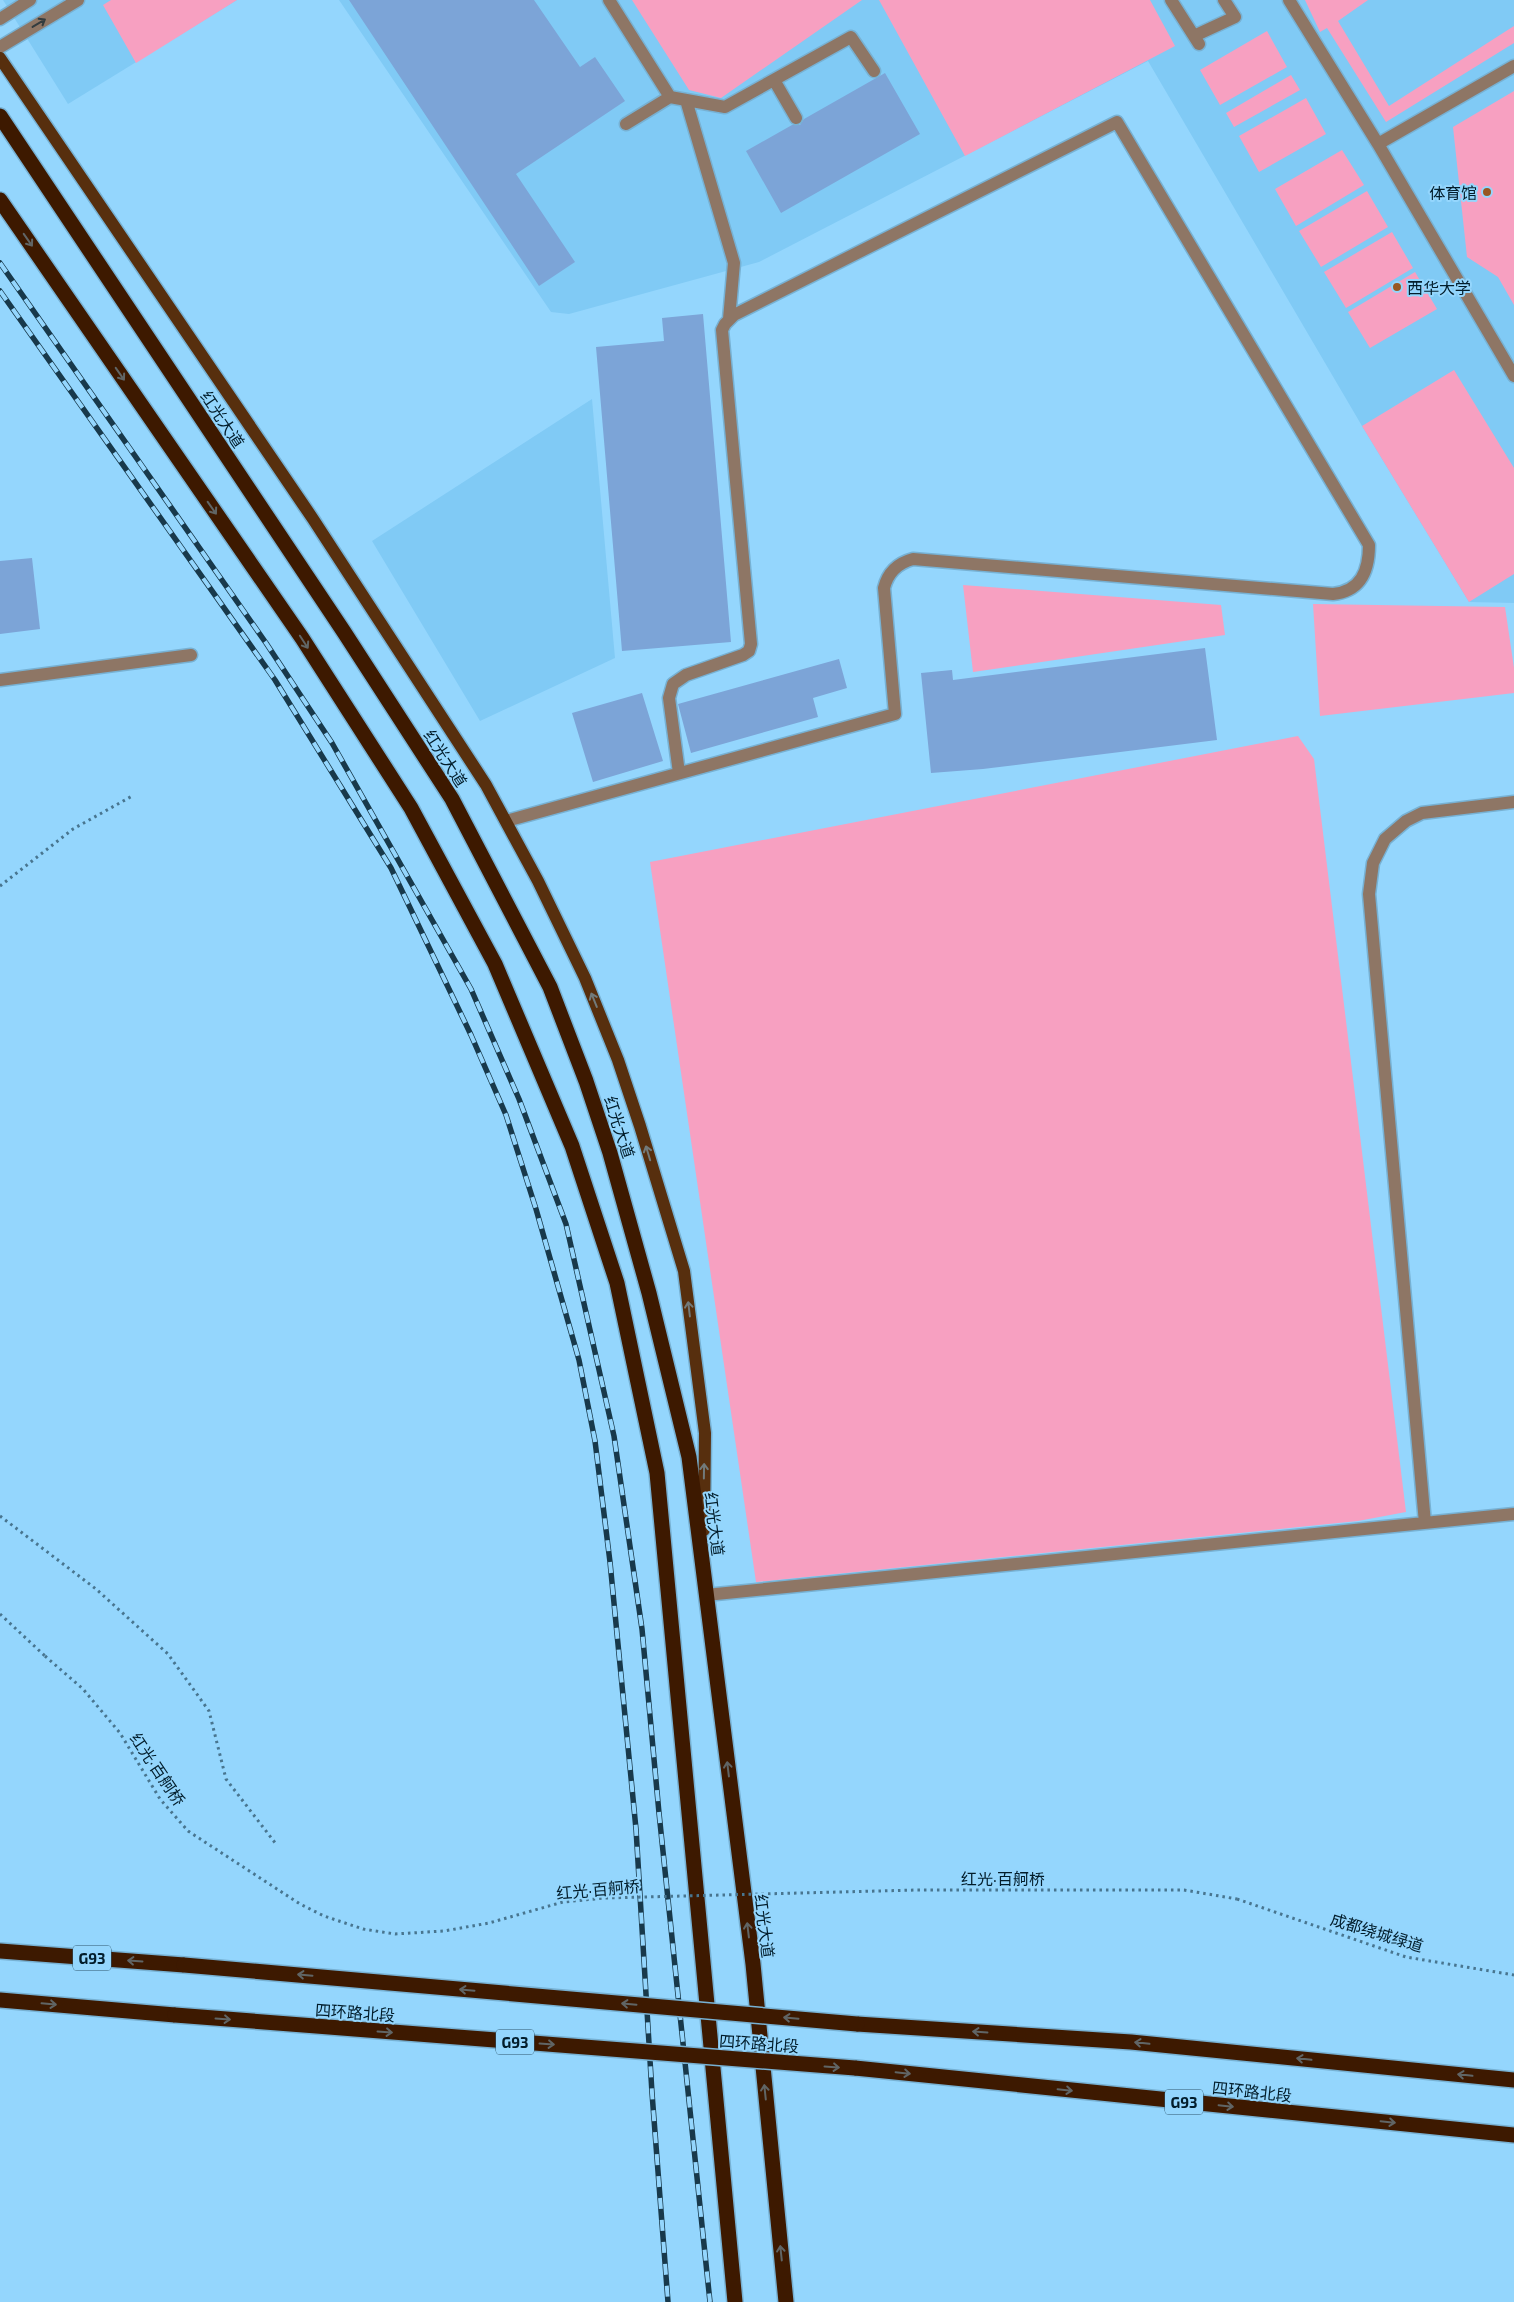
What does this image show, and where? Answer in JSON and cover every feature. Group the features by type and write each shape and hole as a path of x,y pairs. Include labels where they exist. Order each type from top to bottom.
{"highway":[{"name":"红光大道","path":"0,116 344,632 452,799 550,988 586,1081 610,1153 650,1294 689,1457 753,1964 786,2302"},
{"path":"0,200 302,638 411,808 495,964 572,1146 617,1284 657,1473 735,2302"},
{"name":"四环路北段","path":"0,1951 184,1965 857,2024 1131,2042 1514,2080"},
{"name":"四环路北段","path":"0,2000 175,2016 855,2068 1514,2135"}],"main road":[{"path":"0,58 313,519 486,785 543,890 585,978 640,1126 684,1271 704,1433 703,1572"}],"street":[{"path":"0,18 30,0"},
{"path":"0,47 78,0"},
{"path":"609,0 670,96 725,107 851,37 874,71"},
{"path":"1172,0 1196,40 1235,17 1224,0"},
{"path":"1294,2 1514,376"},
{"path":"1378,144 1514,66"},
{"path":"774,80 796,118"},
{"path":"626,124 670,96"},
{"path":"679,773 669,698 673,684 686,675 743,655 749,651 751,644 722,330 729,319 734,263 686,100"},
{"path":"506,821 895,714 884,588 891,572 907,561 1333,594 1347,591 1360,582 1368,564 1370,545 1116,122 729,319"},
{"path":"0,680 191,654"},
{"path":"1425,1523 1369,894 1373,863 1385,839 1406,821 1422,814 1514,802"},
{"path":"706,1595 1514,1514"}],"path":[{"path":"0,886 73,830 134,795"},
{"path":"0,1516 96,1588 168,1654 209,1710 226,1779 276,1844"},
{"name":"红光·百舸桥","path":"0,1614 83,1690 120,1733 160,1799 188,1831 300,1904 324,1916 364,1929 396,1934 444,1931 489,1922 563,1902 605,1898 917,1890 1184,1890 1237,1899"},
{"name":"成都绕城绿道","path":"1237,1899 1406,1956 1514,1975"}],"shaded area":[{"path":"3,0 237,0 68,104"},
{"path":"111,0 237,0 136,63 103,5"},
{"name":"西华大学","path":"339,0 1514,0 1514,603 1469,602 1362,426 1148,61 759,262 569,314 551,312"},
{"path":"632,0 862,0 721,98 689,90"},
{"path":"879,0 1150,0 1175,46 965,156"},
{"path":"1305,0 1368,0 1338,21 1389,106 1514,26 1514,43 1386,122 1327,28 1320,32"},
{"path":"1267,31 1287,67 1220,105 1200,70"},
{"path":"1291,75 1300,90 1234,127 1226,113"},
{"name":"体育馆","path":"1514,91 1514,305 1498,277 1467,257 1453,127"},
{"path":"1306,98 1326,134 1259,172 1239,136"},
{"path":"1342,150 1364,185 1296,226 1275,189"},
{"path":"1367,191 1388,227 1321,267 1299,231"},
{"path":"1392,232 1413,268 1346,308 1324,272"},
{"path":"1415,272 1437,309 1370,348 1348,312"},
{"path":"1454,370 1514,468 1514,574 1469,602 1362,426"},
{"path":"592,399 615,658 480,721 372,541"},
{"path":"963,585 1221,605 1225,635 973,672"},
{"path":"1313,604 1505,607 1514,668 1514,693 1320,716"},
{"path":"1298,736 1314,759 1406,1512 1358,1521 756,1582 650,862"}],"building":[{"path":"349,0 534,0 580,67 595,57 625,101 516,174 575,262 539,286"},
{"path":"885,73 920,134 781,213 746,151 792,125 800,125 804,119"},
{"path":"703,314 731,642 622,651 596,347 664,341 662,318"},
{"path":"32,558 40,629 0,634 0,561"},
{"path":"1205,648 1217,740 983,769 931,773 921,673 952,670 953,680"},
{"path":"839,659 847,688 813,698 818,717 691,753 678,704"},
{"path":"642,693 663,761 593,782 572,713"}],"railway":[{"path":"0,263 266,643 332,743 471,989 519,1099 566,1224 614,1436 642,1629 659,1813 710,2302"},
{"path":"0,291 275,680 391,868 471,1035 506,1115 536,1209 579,1360 595,1441 610,1562 636,1829 652,2093 668,2302"}],"place":[{"name":"体育馆","path":"1487,192"},
{"name":"西华大学","path":"1397,287"}]}
